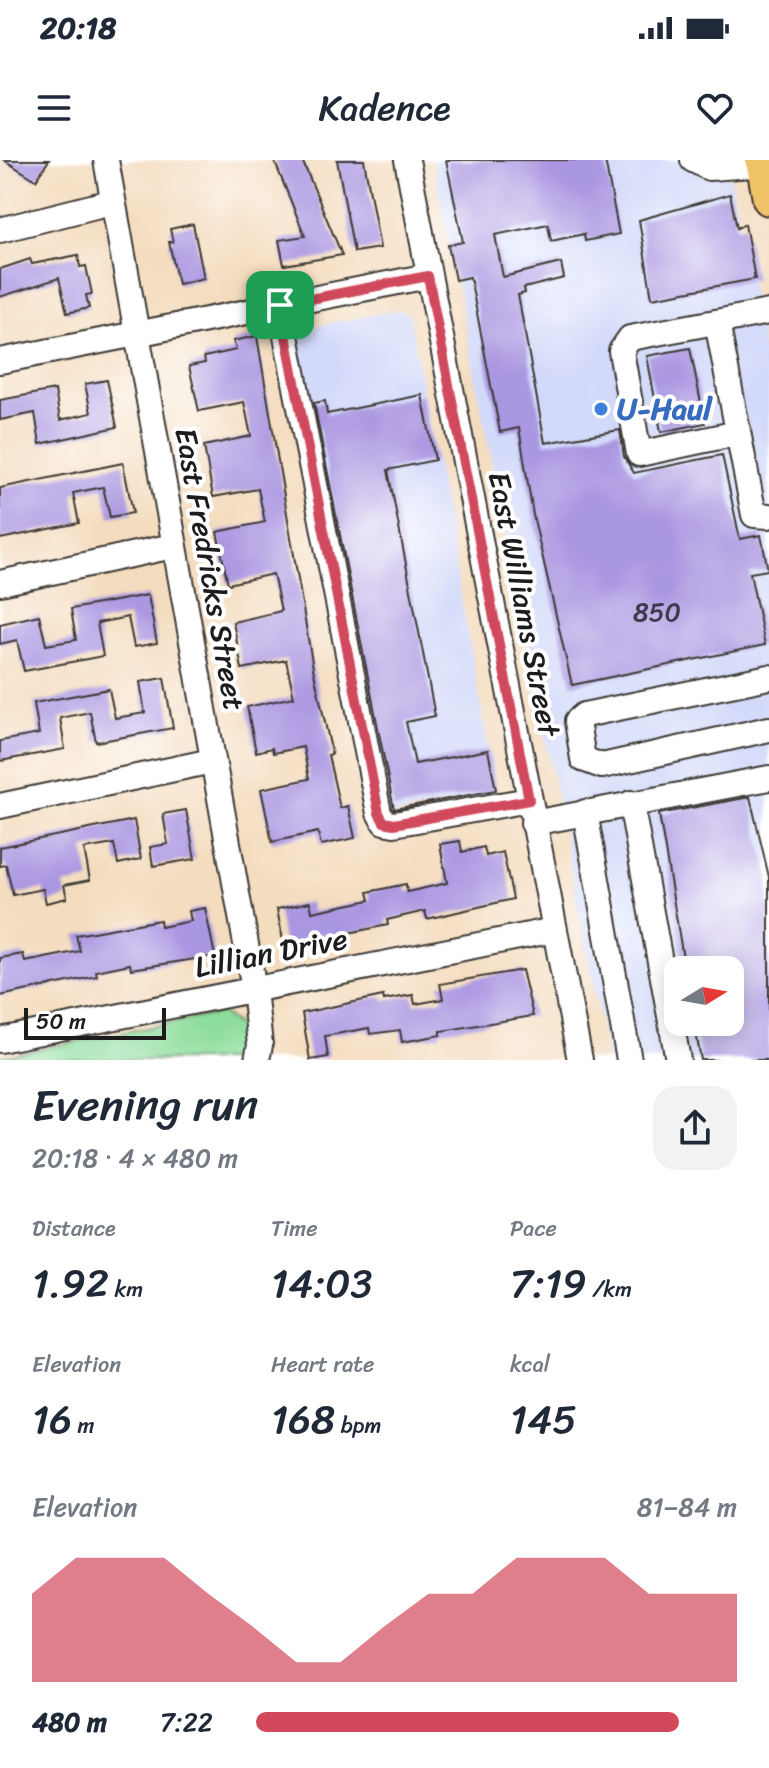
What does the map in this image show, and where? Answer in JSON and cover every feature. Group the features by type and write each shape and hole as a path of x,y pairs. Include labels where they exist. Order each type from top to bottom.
{"main road":[{"path":"765,163 769,199"}],"street":[{"name":"East Fredricks Street","path":"106,160 111,202 254,989 260,1045 257,1060"},
{"name":"East Williams Street","path":"407,160 580,1060"},
{"path":"693,160 709,168 765,163"},
{"path":"0,230 111,202"},
{"path":"0,361 428,276"},
{"path":"280,305 379,813 384,822 394,824 531,811 585,812 769,778"},
{"path":"738,433 639,454 621,351 630,338 769,312"},
{"path":"717,322 754,515 769,516"},
{"path":"0,583 173,546"},
{"path":"769,677 584,715 577,721 576,730 583,759 602,766 769,729"},
{"path":"0,806 212,761"},
{"path":"631,803 678,1060"},
{"path":"585,812 629,1060"},
{"name":"Lillian Drive","path":"0,1040 554,930"}],"shaded area":[{"path":"433,160 727,160 769,380 769,1060 608,1060"},
{"path":"397,310 409,314 497,794 390,816 294,330"}],"green space":[{"path":"221,1013 242,1029 237,1060 0,1060 0,1057"}],"building":[{"path":"4,160 49,160 36,180"},
{"path":"274,160 302,160 342,255 284,265 279,240 305,236"},
{"path":"337,160 364,160 380,248 354,252"},
{"path":"446,160 605,160 619,234 585,241 584,234 551,241 548,224 495,235 503,277 561,263 564,278 524,288 525,293 518,295 545,443 620,430 624,457 634,473 722,455 740,539 761,535 768,570 750,573 765,645 572,685 533,515 519,428 500,432 470,277 455,280 448,245 463,242"},
{"path":"730,194 737,228 745,224 755,279 652,298 639,220"},
{"path":"193,224 204,278 178,284 169,242 173,242 170,229"},
{"path":"78,255 80,267 86,266 92,294 86,295 89,308 67,313 59,278 0,297 0,269 30,259 32,264"},
{"path":"257,336 313,668 332,754 328,755 340,808 348,806 355,838 321,845 318,832 272,842 261,789 309,779 303,747 273,753 272,748 256,752 247,707 294,697 286,660 242,669 233,622 281,611 273,574 228,584 217,532 265,522 258,489 213,497 204,446 251,436 244,402 199,411 189,366 205,363 204,357 236,350 233,341"},
{"path":"690,348 705,423 661,432 647,356"},
{"path":"107,380 117,427 40,444 35,413 0,420 0,400 55,390 60,420 91,413 85,384"},
{"path":"422,395 435,460 388,470 435,716 406,722 415,764 488,750 496,790 394,809 314,403 325,401 327,414"},
{"path":"123,463 133,513 110,517 103,487 73,493 79,523 0,539 0,488"},
{"path":"148,595 157,643 134,647 128,617 97,623 103,656 24,671 17,640 0,644 0,624 39,615 46,645 76,640 71,609"},
{"path":"164,678 173,728 96,742 90,712 60,718 65,749 0,761 0,741 39,734 34,703 109,689 115,718 145,713 140,682"},
{"path":"750,797 769,877 769,1060 701,1060 697,1036 744,1036 744,956 683,956 659,814"},
{"path":"186,810 195,859 153,866 150,847 168,844 163,814"},
{"path":"134,820 141,859 118,864 114,844 84,849 90,880 64,885 67,898 46,903 43,889 13,895 6,865 0,866 0,847"},
{"path":"460,841 462,852 484,847 486,856 503,852 513,899 427,919 425,911 387,920 388,925 284,946 277,909 310,902 312,912 370,900 368,892 406,884 407,892 447,883 440,844"},
{"path":"205,908 215,956 131,969 130,964 96,971 97,976 0,996 0,958 23,954 25,962 80,951 76,935 160,920 161,927 191,921 189,911"},
{"path":"522,970 533,1016 441,1031 441,1035 402,1042 400,1030 370,1034 369,1028 325,1036 328,1057 310,1060 302,1013 383,996 384,1000 413,995 415,1004 443,999 440,984"}],"place":[{"name":"U-Haul","path":"601,409"}],"route":[{"path":"428,276 529,800 394,824 384,822 379,813 280,305 428,276"}]}
